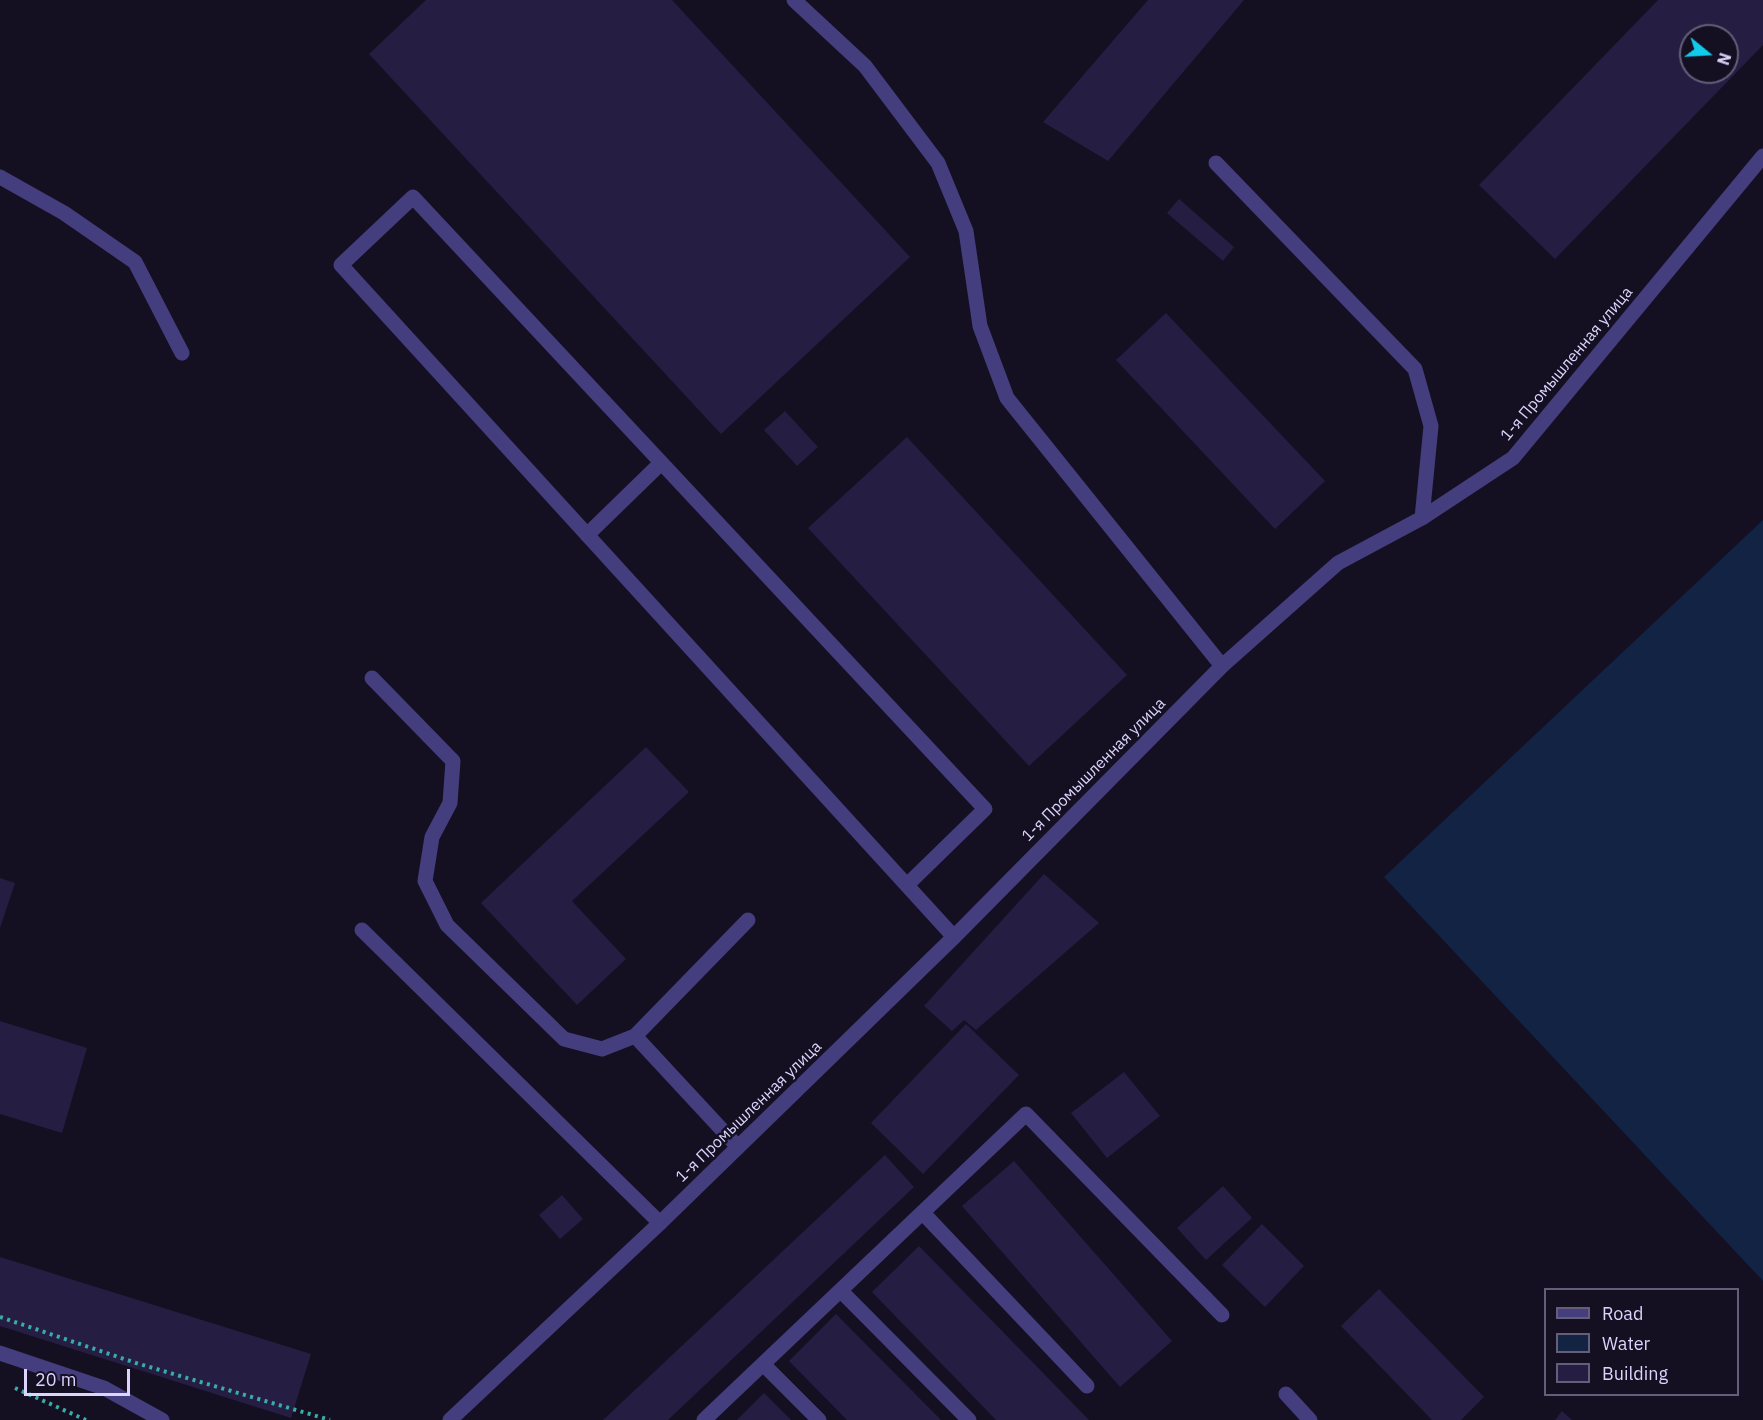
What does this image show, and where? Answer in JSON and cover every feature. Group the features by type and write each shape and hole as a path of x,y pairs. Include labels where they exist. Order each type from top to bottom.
{"street":[{"path":"794,0 864,66 938,163 966,231 980,326 1007,398 1222,666"},
{"name":"1-я Промышленная улица","path":"450,1420 660,1223 954,937 1222,666 1338,563 1422,518 1513,458 1763,156"},
{"path":"1216,163 1415,369 1431,426 1422,518"},
{"path":"0,177 64,213 135,262 182,353"},
{"path":"907,885 985,809 413,197 341,265 954,937"},
{"path":"587,535 661,463"},
{"path":"372,678 453,760 450,803 432,837 425,880 447,925 564,1039 602,1049 635,1036 748,920"},
{"path":"362,930 660,1223"},
{"path":"635,1036 738,1147"},
{"path":"704,1420 1026,1114 1222,1315"},
{"path":"923,1213 1087,1386"},
{"path":"840,1291 969,1420"},
{"path":"0,1353 104,1388 162,1420"},
{"path":"763,1364 819,1420"},
{"path":"1286,1394 1310,1420"}],"path":[{"path":"0,1317 136,1363 330,1420"},
{"path":"10,1386 86,1420"}],"water":[{"path":"1763,520 1763,1281 1384,877"}],"building":[{"path":"426,0 672,0 910,257 721,434 369,54"},
{"path":"1148,0 1244,0 1108,161 1043,122"},
{"path":"1658,0 1763,0 1763,45 1739,70 1739,24 1679,24 1679,84 1725,84 1555,259 1479,185"},
{"path":"1179,199 1234,247 1223,261 1167,213"},
{"path":"1166,313 1325,481 1275,529 1116,360"},
{"path":"785,411 818,447 797,466 764,430"},
{"path":"907,437 1127,675 1029,766 808,528"},
{"path":"646,747 689,792 572,901 626,959 577,1005 481,903"},
{"path":"1044,874 1099,923 976,1030 964,1020 952,1031 924,1006"},
{"path":"0,878 15,883 0,928"},
{"path":"0,1021 87,1048 62,1133 0,1114"},
{"path":"966,1024 1019,1075 923,1174 871,1123"},
{"path":"1124,1072 1160,1116 1107,1158 1071,1113"},
{"path":"885,1155 914,1187 668,1420 603,1420"},
{"path":"1014,1161 1172,1341 1120,1387 962,1206"},
{"path":"1223,1186 1252,1218 1206,1260 1177,1228"},
{"path":"562,1195 583,1219 560,1239 539,1215"},
{"path":"1262,1224 1304,1266 1265,1307 1222,1265"},
{"path":"919,1246 1089,1420 996,1420 872,1292"},
{"path":"0,1257 311,1354 291,1418 0,1326"},
{"path":"1379,1289 1484,1397 1461,1420 1432,1420 1341,1326"},
{"path":"836,1314 941,1420 847,1420 789,1361"},
{"path":"764,1393 791,1420 737,1420"},
{"path":"1562,1411 1572,1420 1555,1420"}]}
